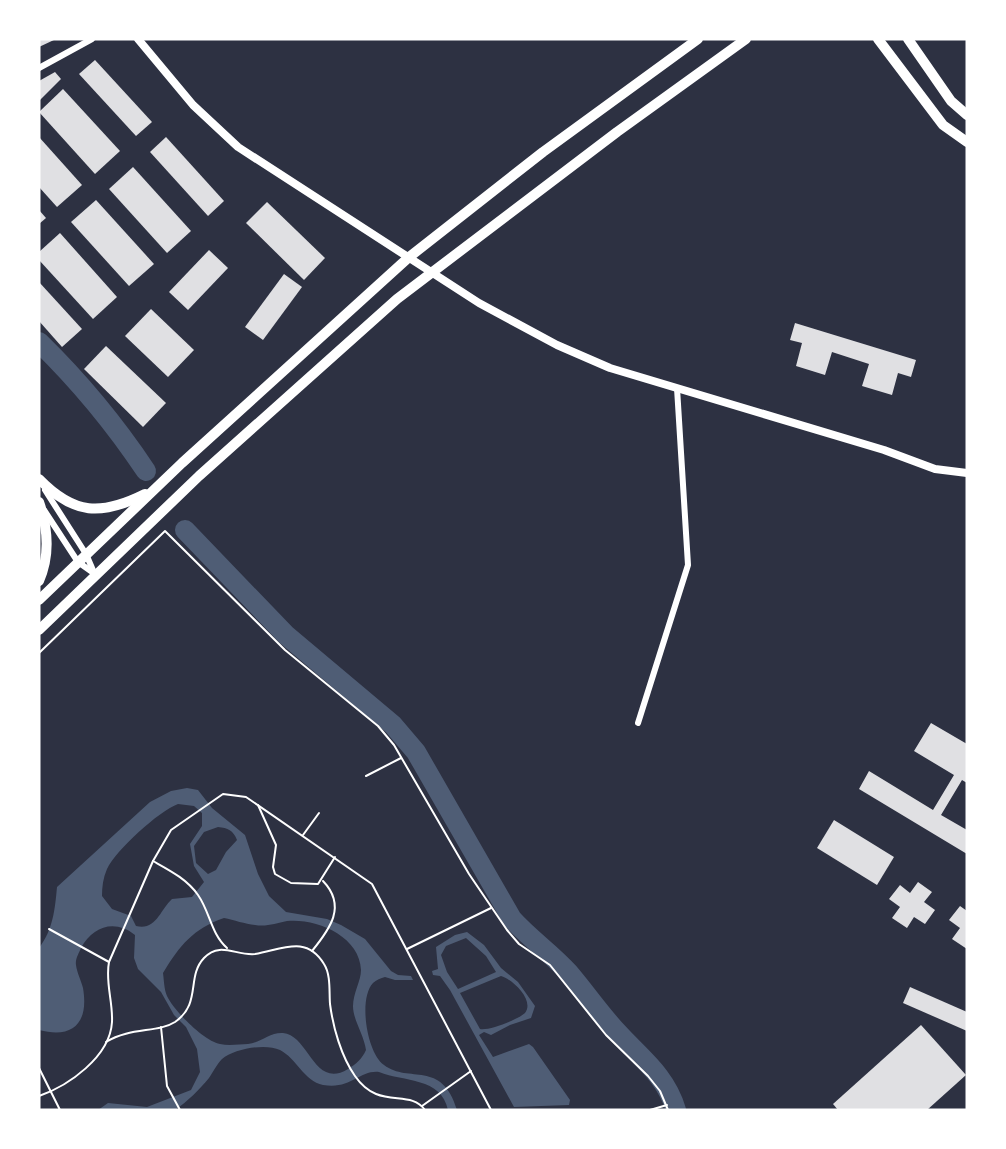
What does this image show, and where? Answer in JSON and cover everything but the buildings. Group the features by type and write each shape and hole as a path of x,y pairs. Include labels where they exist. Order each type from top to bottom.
{"main road":[{"path":"39,600 158,486 408,258 543,152 698,39"},
{"path":"39,630 199,476 397,299 636,118 746,39"},
{"path":"878,39 943,125 967,142"},
{"path":"908,39 951,101 967,115"},
{"path":"39,479 65,500 96,511 126,502 158,486"},
{"path":"39,502 45,523 46,545 46,558 39,581"}],"street":[{"path":"39,68 92,39"},
{"path":"138,39 193,105 222,134 255,159 479,303 557,345 610,368 884,450 935,469 967,473"},
{"path":"638,723 688,565 677,388"},
{"path":"39,479 82,558 95,575"},
{"path":"39,502 95,575"}],"path":[{"path":"39,653 165,531 279,645 378,726 401,758 469,874 519,944 550,965 606,1035 648,1076 668,1110"},
{"path":"366,776 401,758"},
{"path":"39,1096 51,1092 81,1071 106,1042 112,1024 106,976 109,962 153,861 171,830 214,798 234,794 258,805 372,884 491,1110"},
{"path":"258,805 276,845 273,867 275,874 291,884 310,885 323,880 335,857"},
{"path":"303,835 319,813"},
{"path":"153,861 189,884 198,894 214,933 227,948"},
{"path":"312,951 327,932 336,913 335,898 323,880"},
{"path":"408,949 492,908"},
{"path":"49,929 109,962"},
{"path":"106,1042 132,1031 173,1023 189,1008 194,994 198,966 206,956 227,948 253,954 290,945 304,946 317,954 326,967 332,1016 348,1064 360,1083 378,1097 407,1099 422,1106 425,1110"},
{"path":"161,1027 167,1086 180,1110"},
{"path":"39,1068 60,1110"},
{"path":"422,1106 471,1071"},
{"path":"650,1110 667,1105"}],"water":[{"path":"187,788 198,790 212,808 245,835 258,874 269,896 286,912 327,919 341,925 365,939 391,971 398,975 411,976 413,980 395,980 385,977 373,983 368,991 365,1013 369,1038 378,1059 384,1065 404,1073 434,1078 451,1094 457,1110 448,1110 444,1099 430,1086 379,1072 366,1074 341,1085 316,1083 280,1050 258,1047 227,1055 201,1087 175,1110 98,1110 108,1103 147,1107 191,1090 200,1072 197,1049 186,1027 174,1015 161,992 138,969 134,958 135,935 120,927 112,926 92,934 81,948 77,958 76,963 84,1000 81,1019 69,1030 51,1032 39,1030 39,948 50,927 57,887 150,802 171,791","holes":["178,804 194,806 202,813 202,826 190,844 194,866 204,882 192,897 172,899 153,923 143,927 136,926 131,916 112,909 102,896 107,869 128,842","218,827 230,830 237,840 226,852 216,870 208,874 196,863 194,846 204,832","224,918 259,925 298,921 323,926 345,939 359,958 361,970 353,1006 366,1050 363,1056 348,1069 337,1074 327,1073 312,1060 292,1036 278,1033 252,1043 223,1045 213,1042 190,1024 167,996 163,973 188,939 213,922"]},
{"path":"467,932 484,945 501,968 518,982 535,1006 531,1018 491,1035 484,1032 479,1035 493,1057 529,1044 570,1100 569,1105 514,1107 450,990 440,976 433,975 432,971 438,969 436,947 455,935","holes":["466,938 486,956 496,972 458,989 447,972 441,955 446,946","501,976 511,981 521,991 525,996 527,1008 525,1013 510,1021 480,1029 460,993"]}],"waterway":[{"path":"39,342 96,404 146,471"},
{"path":"185,530 286,635 393,725 416,752 512,919 569,973 612,1027 660,1078 676,1110"}]}
